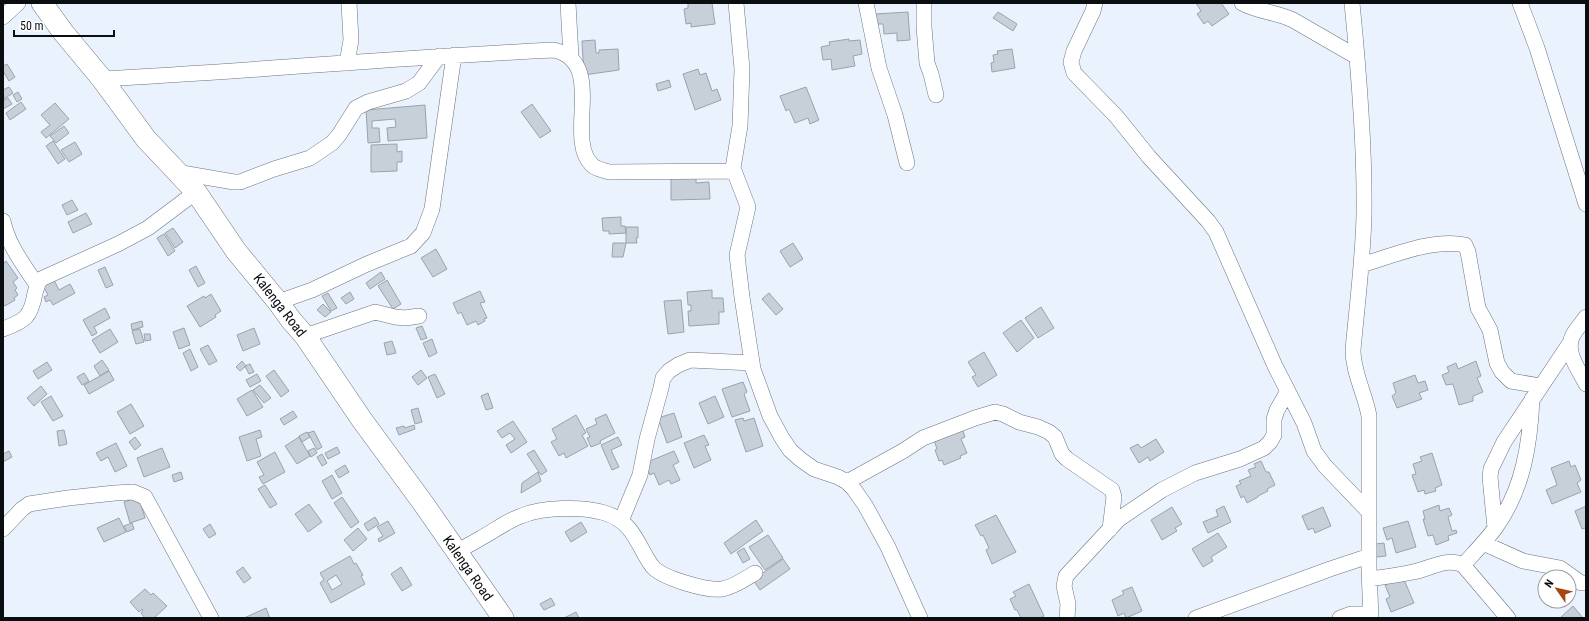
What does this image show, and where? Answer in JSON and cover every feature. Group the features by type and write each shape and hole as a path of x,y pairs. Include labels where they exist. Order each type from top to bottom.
{"main road":[{"name":"Kalenga Road","path":"42,3 63,32 102,79 146,139 196,192 236,251 278,302 290,320 305,336 362,420 457,551 503,618"}],"street":[{"path":"3,17 18,3"},
{"path":"347,63 351,40 349,3"},
{"path":"568,3 571,57 578,69 583,90 582,144 587,159 594,167 609,172 734,171"},
{"path":"736,3 742,69 740,126 733,168 748,207 738,255 742,297 753,369 770,416 790,450 814,469 838,477 847,482 865,505 884,540 920,618"},
{"path":"866,3 879,68 895,115 907,163"},
{"path":"924,3 927,63 936,95"},
{"path":"1095,3 1093,11 1074,51 1071,62 1074,74 1116,116 1149,157 1188,198 1216,232 1275,366 1304,422 1314,451 1325,466 1369,512"},
{"path":"1242,3 1250,7 1285,16 1357,58"},
{"path":"1340,618 1351,614 1371,616 1369,579 1369,416 1366,399 1353,364 1364,216 1363,150 1352,3"},
{"path":"1520,3 1537,48 1586,204"},
{"path":"102,79 214,73 446,55 554,50 571,57"},
{"path":"176,172 240,182 274,169 310,158 332,143 339,135 356,108 368,102 406,91 419,82 446,55"},
{"path":"278,302 312,290 367,264 411,246 423,233 432,209 446,55"},
{"path":"3,329 21,322 26,318 34,303 37,285 41,279 118,244 148,228 196,192"},
{"path":"3,221 5,231 15,253 37,285"},
{"path":"1361,265 1423,246 1453,242 1465,245 1468,252 1478,308 1490,330 1497,363 1502,372 1511,381 1540,386"},
{"path":"305,336 375,312 405,318 419,316"},
{"path":"1495,528 1490,477 1491,469 1504,442 1586,317"},
{"path":"1570,343 1570,351 1574,362 1586,384"},
{"path":"621,521 640,475 647,439 663,378 669,371 678,365 690,360 752,363"},
{"path":"1067,618 1068,604 1064,586 1066,576 1119,519 1162,490 1195,473 1240,459 1264,448 1274,435 1274,419 1277,410 1288,391"},
{"path":"1464,565 1495,528 1508,508 1521,474 1528,448 1532,399"},
{"path":"847,482 903,451 923,438 975,418 998,412 1019,422 1038,427 1049,432 1055,437 1062,454 1112,490 1114,497 1110,529"},
{"path":"3,529 22,509 29,504 116,493 133,492 141,494 211,618"},
{"path":"457,551 522,515 555,509 576,508 604,512 621,521 630,530 652,567 662,574 711,589 723,589 735,586 755,573"},
{"path":"1483,543 1523,561 1560,568 1581,583 1586,583"},
{"path":"1196,618 1369,556"},
{"path":"1369,579 1414,572 1447,562 1456,562 1464,565 1508,618"}],"building":[{"path":"688,3 712,3 715,24 691,27 691,23 686,24 684,9 688,8"},
{"path":"1196,3 1221,3 1229,14 1212,26 1208,21 1204,24 1197,14 1201,11"},
{"path":"908,12 910,40 897,41 897,33 884,34 883,24 876,24 875,14"},
{"path":"998,12 1017,24 1013,31 993,18"},
{"path":"849,39 849,41 860,40 862,54 853,56 855,66 832,70 831,59 823,60 821,47 830,45 829,42"},
{"path":"595,40 596,53 599,53 599,50 618,49 619,70 584,75 582,41"},
{"path":"1012,49 1015,68 992,72 991,63 994,62 993,55 998,54 997,51"},
{"path":"7,64 15,77 9,81 3,71 3,66"},
{"path":"698,69 700,75 706,73 712,91 717,89 721,100 695,110 683,74"},
{"path":"669,80 671,87 658,91 656,84"},
{"path":"9,87 13,93 4,99 3,90"},
{"path":"806,87 819,120 810,124 808,118 795,123 789,109 786,111 780,96"},
{"path":"18,92 22,99 17,102 13,95"},
{"path":"8,98 12,104 3,109 3,101"},
{"path":"21,102 26,109 10,120 6,113"},
{"path":"55,103 69,119 46,138 41,132 50,125 41,115"},
{"path":"532,104 551,131 540,138 521,112"},
{"path":"425,105 427,138 388,141 387,128 396,127 395,119 372,121 372,128 379,128 380,142 368,143 366,110"},
{"path":"64,126 69,133 56,143 50,136"},
{"path":"53,141 65,159 58,164 46,146"},
{"path":"75,142 82,154 69,162 61,150"},
{"path":"397,144 397,152 402,151 402,162 397,162 397,171 371,172 371,145"},
{"path":"696,176 696,183 709,182 710,199 671,200 671,177"},
{"path":"72,200 78,210 67,215 62,205"},
{"path":"86,213 92,224 73,233 68,222"},
{"path":"621,217 621,226 625,226 626,233 609,234 609,231 603,231 602,218"},
{"path":"626,227 638,227 638,238 636,238 637,243 626,243"},
{"path":"173,228 183,242 175,248 165,233"},
{"path":"164,234 175,251 168,256 157,238"},
{"path":"613,243 626,243 623,257 612,257"},
{"path":"793,243 803,259 790,267 780,251"},
{"path":"436,249 447,269 433,277 421,258"},
{"path":"6,261 18,278 13,282 17,288 15,290 18,295 14,298 15,300 5,306 3,303 3,264"},
{"path":"196,266 205,283 198,287 189,270"},
{"path":"105,267 113,285 106,288 98,270"},
{"path":"381,272 385,279 370,289 366,283"},
{"path":"54,280 59,290 70,284 75,293 53,305 50,300 46,302 44,297 48,295 43,286"},
{"path":"387,280 401,304 393,309 378,286"},
{"path":"712,290 712,298 723,298 724,312 719,312 719,324 689,326 688,311 691,311 691,305 688,305 687,292"},
{"path":"480,291 485,302 480,303 487,318 478,325 476,321 467,325 461,312 458,314 453,303"},
{"path":"350,292 354,299 346,304 341,298"},
{"path":"328,293 337,308 331,311 322,296"},
{"path":"769,293 783,309 776,315 762,299"},
{"path":"211,294 221,311 215,315 216,317 200,327 187,306 204,296 205,298"},
{"path":"681,300 684,332 668,334 664,301"},
{"path":"323,304 331,312 325,317 317,310"},
{"path":"1041,307 1054,328 1038,338 1025,318"},
{"path":"105,308 110,318 94,327 97,333 92,336 83,320"},
{"path":"1021,320 1034,338 1017,352 1003,333"},
{"path":"142,321 143,327 132,330 131,324"},
{"path":"422,326 427,338 421,340 416,328"},
{"path":"184,328 190,345 179,349 173,332"},
{"path":"254,328 260,344 243,351 237,335"},
{"path":"110,329 118,342 100,353 92,340"},
{"path":"140,329 144,342 136,344 132,331"},
{"path":"144,334 150,334 151,340 145,341"},
{"path":"432,339 437,353 429,357 423,343"},
{"path":"392,341 396,353 387,355 384,343"},
{"path":"208,345 217,361 209,365 200,349"},
{"path":"190,349 198,367 191,371 183,353"},
{"path":"984,352 997,375 978,387 972,377 976,375 968,362"},
{"path":"102,360 109,370 100,376 94,366"},
{"path":"242,361 246,366 240,371 236,367"},
{"path":"1476,361 1481,376 1477,378 1483,392 1473,396 1473,401 1459,405 1453,384 1446,385 1442,375 1449,372 1447,367 1456,363 1458,369"},
{"path":"47,362 52,370 38,379 33,371"},
{"path":"250,364 254,372 249,374 245,366"},
{"path":"274,370 289,391 281,397 266,376"},
{"path":"421,370 427,378 418,385 412,377"},
{"path":"109,371 114,380 89,394 84,385"},
{"path":"84,373 89,381 82,385 77,377"},
{"path":"257,374 261,381 250,387 246,380"},
{"path":"435,374 445,394 437,398 428,377"},
{"path":"1415,375 1418,383 1425,381 1428,390 1419,393 1422,399 1397,408 1392,396 1396,393 1393,383"},
{"path":"743,382 747,392 744,394 750,411 732,417 722,389"},
{"path":"260,385 271,398 264,403 253,390"},
{"path":"41,386 47,394 34,406 27,398"},
{"path":"252,390 263,407 247,416 237,399"},
{"path":"488,393 493,408 486,410 481,396"},
{"path":"51,396 63,416 53,421 41,402"},
{"path":"715,396 724,417 708,424 699,403"},
{"path":"131,404 144,426 130,434 117,412"},
{"path":"418,408 422,422 415,424 411,410"},
{"path":"293,411 297,417 284,425 280,419"},
{"path":"674,413 682,437 667,443 658,418"},
{"path":"606,414 615,433 600,441 601,443 591,447 587,438 590,437 586,429 597,424 595,419"},
{"path":"576,415 586,433 582,435 588,446 566,458 564,453 559,456 551,442 557,439 552,429"},
{"path":"743,418 744,421 754,418 763,446 746,452 735,420"},
{"path":"513,421 527,442 511,453 506,445 515,439 510,433 502,438 497,431"},
{"path":"414,425 415,429 399,435 396,428 404,426 405,428"},
{"path":"962,428 965,437 961,439 967,453 960,456 961,458 944,465 942,460 939,461 935,450 937,449 934,440"},
{"path":"64,430 67,444 59,446 57,431"},
{"path":"260,430 262,437 256,439 261,456 247,461 239,437"},
{"path":"314,431 322,447 317,450 308,433"},
{"path":"307,432 310,437 302,442 299,436"},
{"path":"704,435 709,445 705,446 711,460 694,468 684,443"},
{"path":"135,437 141,445 135,450 129,442"},
{"path":"299,437 310,456 297,464 285,446"},
{"path":"618,437 622,445 611,450 619,467 612,470 601,445"},
{"path":"1156,439 1164,452 1150,461 1148,457 1139,463 1130,448 1138,444 1141,448"},
{"path":"116,443 127,466 115,472 108,457 101,461 96,453"},
{"path":"337,447 340,453 328,459 325,453"},
{"path":"162,448 170,467 144,477 137,458"},
{"path":"314,448 317,453 311,457 308,451"},
{"path":"534,450 547,471 541,475 527,454"},
{"path":"9,451 12,457 3,462 3,454"},
{"path":"674,451 679,462 673,465 680,480 671,484 669,480 659,485 654,473 650,475 645,463"},
{"path":"275,452 285,472 263,484 259,477 264,475 257,462"},
{"path":"1432,453 1442,485 1435,488 1436,491 1425,494 1424,490 1418,492 1412,475 1416,474 1413,464 1422,461 1420,457"},
{"path":"322,454 327,463 322,466 317,457"},
{"path":"1261,461 1266,472 1269,472 1275,485 1267,489 1268,491 1247,503 1244,496 1241,498 1236,486 1241,484 1239,481 1251,476 1248,470 1256,467 1254,464"},
{"path":"1569,461 1571,467 1575,465 1581,480 1577,483 1581,492 1552,504 1546,490 1557,485 1551,468"},
{"path":"345,465 349,472 339,478 335,471"},
{"path":"181,472 183,479 174,482 172,475"},
{"path":"538,472 541,481 521,493 522,483"},
{"path":"332,475 342,493 332,499 322,481"},
{"path":"265,485 277,504 270,508 258,489"},
{"path":"139,497 145,518 130,523 124,502"},
{"path":"342,497 359,522 351,528 334,503"},
{"path":"309,504 322,522 308,532 295,514"},
{"path":"1439,505 1440,511 1449,508 1452,515 1448,517 1452,531 1456,530 1457,533 1448,536 1449,540 1436,545 1433,535 1428,536 1423,519 1425,519 1423,511"},
{"path":"1224,506 1231,522 1208,533 1203,522 1218,516 1216,510"},
{"path":"1586,506 1586,530 1585,528 1582,529 1575,511"},
{"path":"1172,507 1182,524 1175,528 1177,531 1162,540 1151,520"},
{"path":"1323,507 1331,526 1315,533 1313,528 1308,530 1302,516"},
{"path":"996,515 1016,552 992,564 986,550 989,548 983,535 981,536 975,525"},
{"path":"375,517 379,524 368,531 364,524"},
{"path":"119,518 126,532 104,542 97,528"},
{"path":"756,520 763,531 731,554 724,543"},
{"path":"388,521 395,533 379,542 378,539 383,536 377,527"},
{"path":"1408,521 1416,547 1396,553 1392,538 1387,540 1383,528"},
{"path":"581,522 587,532 571,542 565,532"},
{"path":"132,523 134,529 127,532 124,526"},
{"path":"210,524 216,534 209,538 203,529"},
{"path":"358,528 367,539 353,551 344,540"},
{"path":"1218,533 1227,547 1211,557 1213,561 1203,567 1192,549"},
{"path":"768,535 783,558 765,570 749,547"},
{"path":"1384,543 1386,556 1377,557 1375,544"},
{"path":"744,548 750,559 743,563 737,552"},
{"path":"350,556 354,564 356,563 363,575 361,576 365,584 331,603 320,583 324,580 320,573","holes":["336,575 342,584 332,590 327,581"]},
{"path":"783,559 790,569 760,590 753,580"},
{"path":"243,567 251,578 244,583 236,572"},
{"path":"401,567 412,585 402,591 391,574"},
{"path":"1402,575 1414,603 1391,612 1386,599 1390,597 1385,585"},
{"path":"1029,584 1044,616 1040,618 1021,618 1010,599 1016,596 1013,592"},
{"path":"1132,587 1142,611 1126,618 1124,613 1118,616 1112,600 1124,594 1122,591"},
{"path":"145,589 151,595 153,593 167,606 154,618 145,618 141,613 143,610 142,609 139,612 130,602"},
{"path":"551,598 555,605 544,610 540,604"},
{"path":"266,608 270,618 244,618"},
{"path":"1570,609 1576,609 1583,618 1560,618"},
{"path":"576,612 579,618 564,618"}]}
